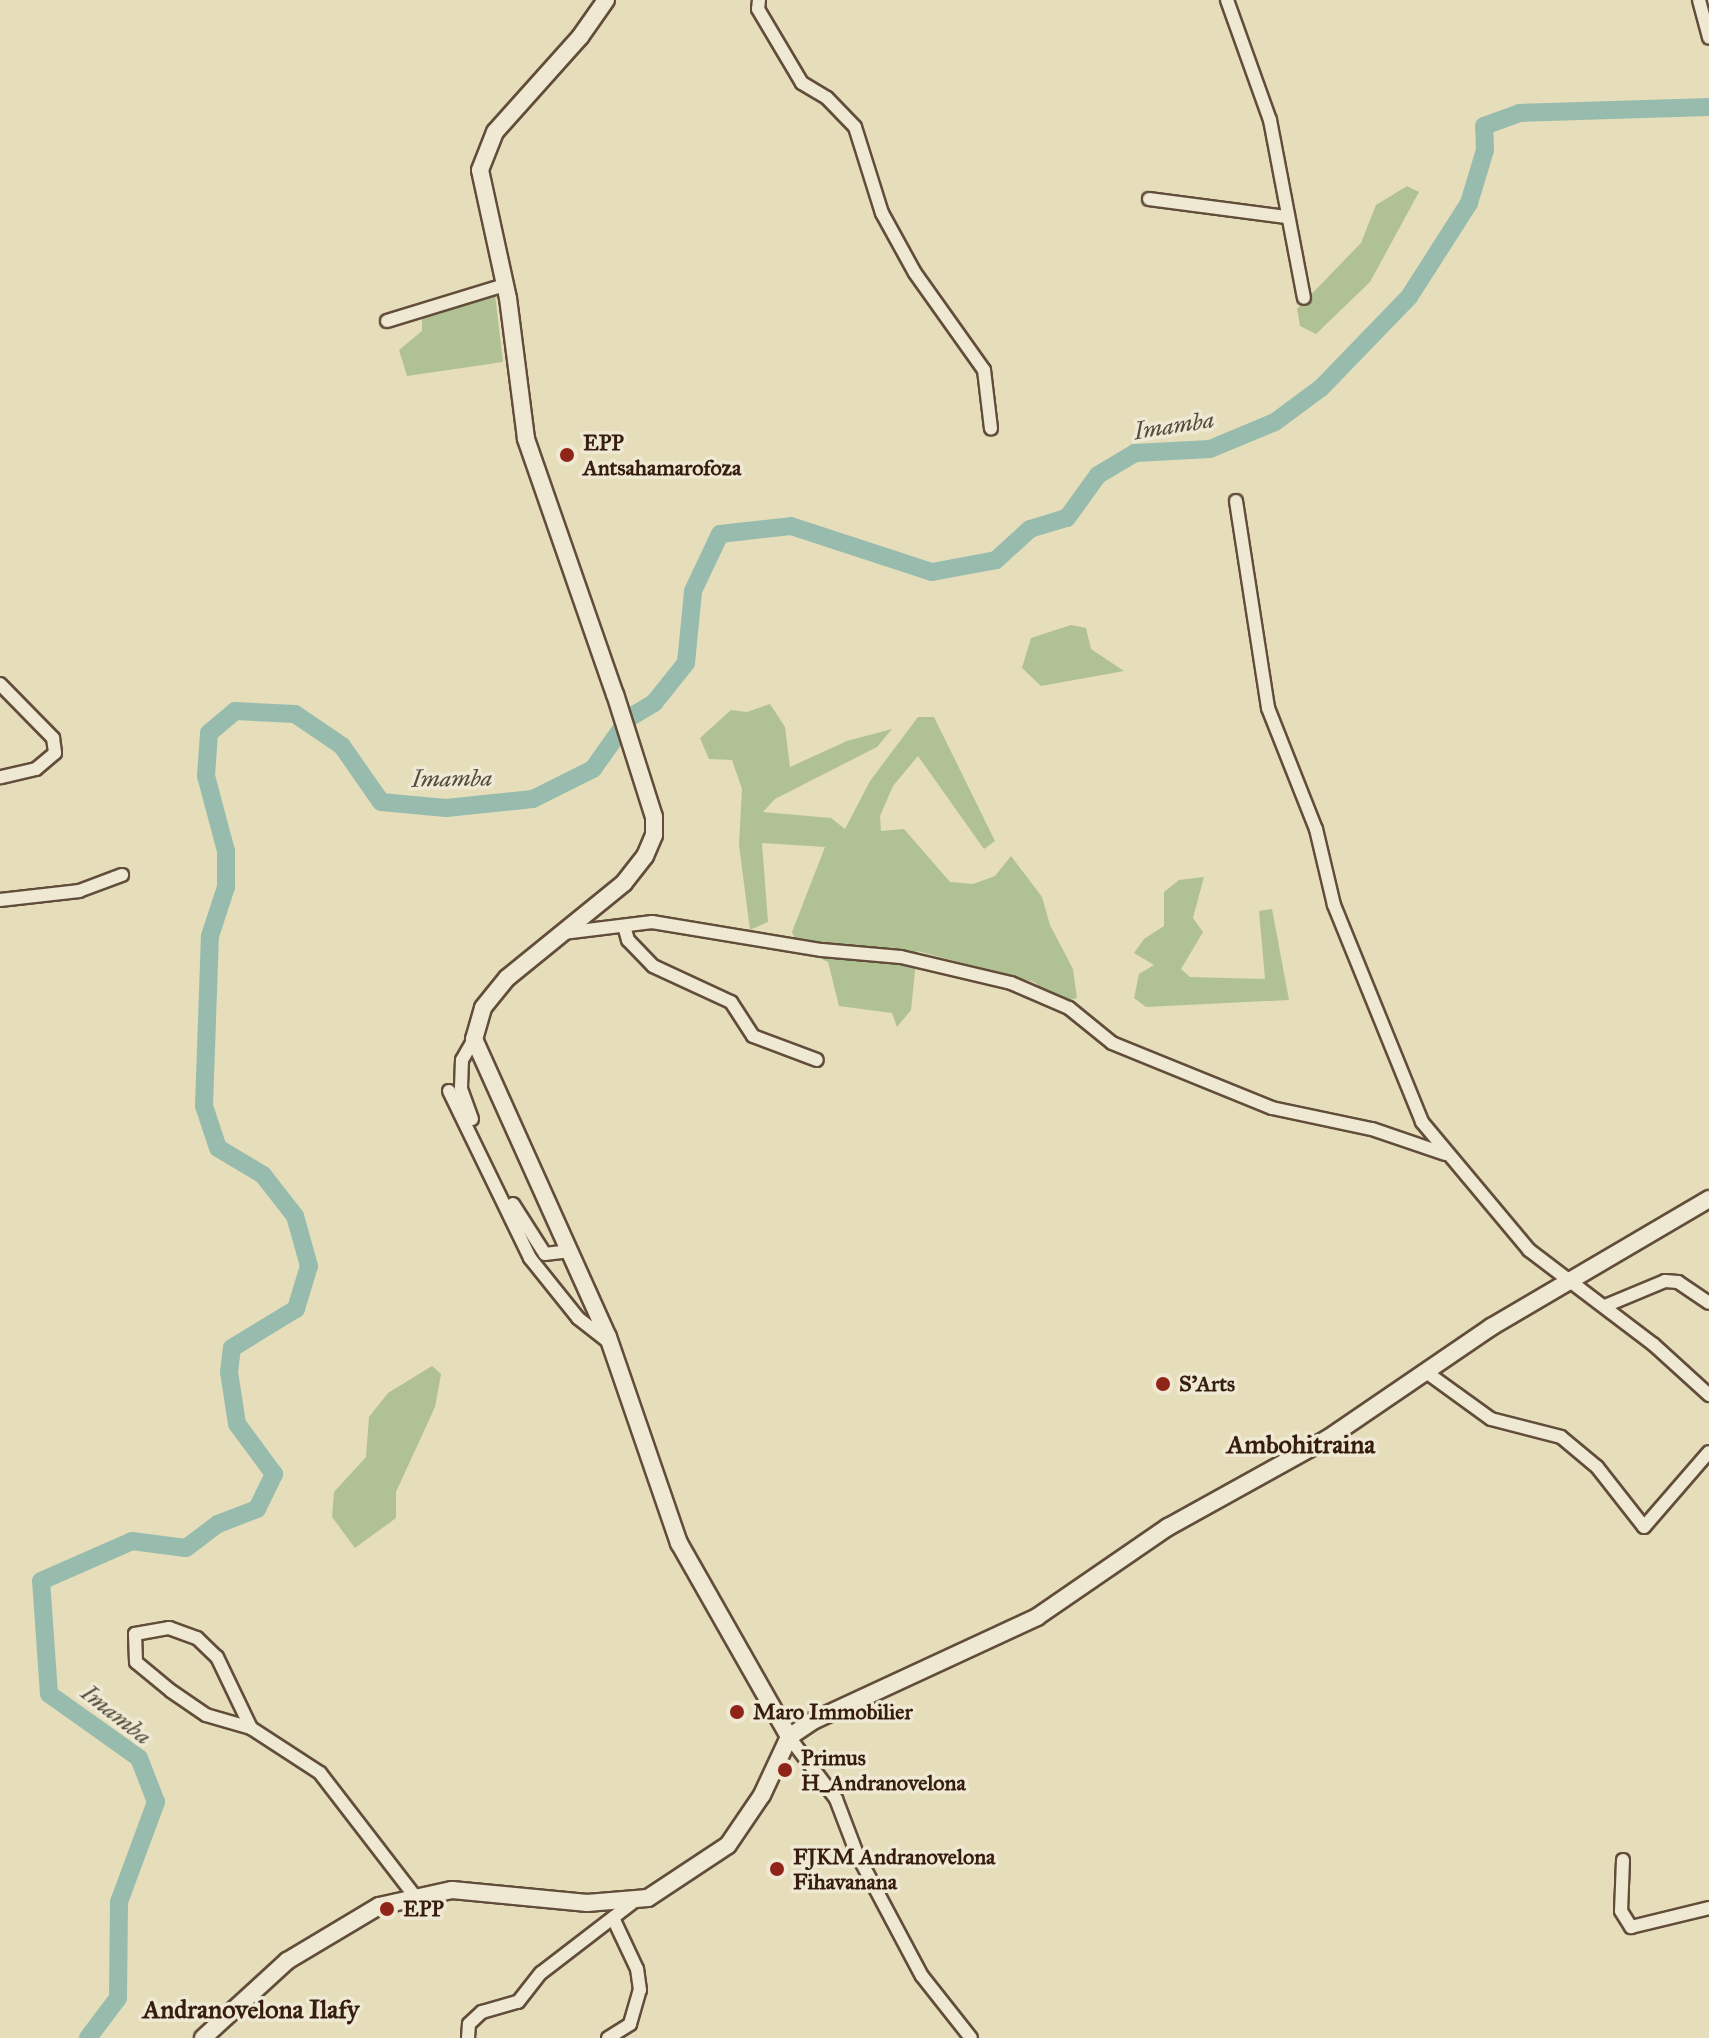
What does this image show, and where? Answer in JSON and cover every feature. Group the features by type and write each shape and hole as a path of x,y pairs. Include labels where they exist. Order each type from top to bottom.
{"street":[{"path":"568,1251 545,1254 525,1229 469,1115 461,1088 462,1060 474,1039 483,1008 507,978 624,883 649,845 654,817 615,694 526,439 505,285 480,170 487,148 606,0"},
{"path":"1227,0 1270,120 1286,217 1304,298"},
{"path":"1699,0 1709,38"},
{"path":"757,3 802,83 827,98 855,127 882,213 915,273 984,370 991,429"},
{"path":"1149,199 1286,217"},
{"path":"387,321 505,285"},
{"path":"1236,501 1268,708 1316,829 1334,905 1422,1122 1529,1250 1605,1306 1709,1395"},
{"path":"0,684 53,738 55,753 36,769 0,777"},
{"path":"0,900 79,891 122,875"},
{"path":"563,933 652,922 822,950 901,957 1011,983 1069,1008 1112,1043 1272,1108 1372,1129 1447,1154"},
{"path":"624,926 628,940 653,966 731,1002 753,1036 817,1060"},
{"path":"474,1039 610,1343 679,1543 789,1737 836,1799 857,1854 922,1976 971,2038"},
{"path":"449,1091 530,1258 578,1318 610,1343"},
{"path":"203,2038 287,1961 379,1906 414,1895 452,1890 587,1903 648,1898 728,1845 762,1795 789,1737 813,1721 1037,1617 1168,1527 1327,1439 1491,1327 1575,1282 1709,1199"},
{"path":"1605,1306 1665,1281 1678,1282 1709,1303"},
{"path":"1426,1372 1491,1419 1561,1437 1597,1467 1644,1527 1709,1452"},
{"path":"251,1728 217,1657 197,1638 169,1628 135,1634 136,1662 171,1691 206,1715 251,1728 320,1773 414,1895"},
{"path":"1623,1860 1621,1911 1631,1927 1709,1908"},
{"path":"468,2038 469,2024 482,2012 518,2002 541,1973 637,1899"},
{"path":"608,2038 630,2024 638,2009 637,1969 613,1918"},
{"path":"630,2024 636,2038"}],"green space":[{"path":"1407,186 1419,192 1370,282 1316,334 1300,326 1297,309 1361,243 1376,205"},
{"path":"495,294 503,362 407,376 399,350 422,331 422,314"},
{"path":"1071,625 1086,628 1091,649 1124,671 1041,686 1022,668 1031,638"},
{"path":"770,704 785,727 790,767 847,741 892,729 877,747 775,799 763,812 831,818 845,829 870,781 918,717 934,717 995,841 984,849 918,756 893,786 880,816 881,831 904,829 950,882 973,884 995,876 1011,856 1042,897 1050,925 1073,969 1077,998 1061,1003 1034,982 917,951 911,1010 897,1027 892,1013 839,1006 828,962 800,949 792,932 825,847 762,843 768,922 750,930 739,845 742,789 732,760 709,759 700,738 731,710 747,712"},
{"path":"1204,877 1193,918 1203,932 1181,969 1190,977 1265,979 1259,911 1272,909 1289,1000 1146,1007 1134,998 1139,974 1154,965 1134,953 1144,939 1164,926 1164,892 1179,880"},
{"path":"432,1366 441,1374 435,1407 396,1492 396,1518 355,1548 332,1517 334,1492 366,1457 369,1417 388,1393"}],"waterway":[{"name":"Imamba","path":"88,2038 118,1998 119,1902 156,1802 139,1758 49,1694 41,1581 132,1541 186,1548 218,1524 257,1509 274,1474 237,1424 229,1372 232,1348 296,1309 309,1266 295,1216 263,1175 218,1148 204,1106 210,936 226,887 226,851 206,776 209,733 235,711 295,714 342,746 381,802 446,808 533,799 593,769 629,718 654,703 686,663 693,591 720,534 791,526 932,572 996,560 1030,529 1067,518 1098,475 1135,453 1210,449 1275,422 1321,388 1409,297 1469,203 1485,150 1484,126 1519,113 1709,107"}],"place":[{"name":"EPP Antsahamarofoza","path":"567,455"},
{"name":"S'Arts","path":"1163,1384"},
{"name":"Maro Immobilier","path":"737,1712"},
{"name":"Primus H_Andranovelona","path":"785,1770"},
{"name":"FJKM Andranovelona Fihavanana","path":"777,1869"},
{"name":"EPP","path":"387,1909"}],"district":[{"name":"Ambohitraina","path":"1301,1445"},
{"name":"Andranovelona Ilafy","path":"251,2010"}]}
